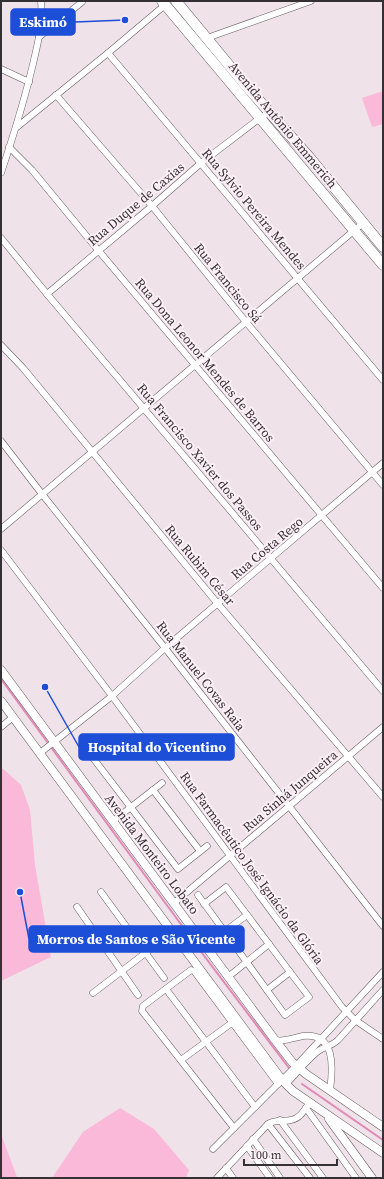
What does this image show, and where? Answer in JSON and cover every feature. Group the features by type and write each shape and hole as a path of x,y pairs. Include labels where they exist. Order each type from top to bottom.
{"main road":[{"name":"Avenida Antônio Emmerich","path":"176,1 383,246"},
{"name":"Avenida Antônio Emmerich","path":"163,3 383,265"},
{"path":"300,166 310,158"}],"street":[{"path":"1,174 29,82 39,36 42,14 41,1"},
{"path":"207,38 296,3 312,1"},
{"path":"39,36 82,2"},
{"path":"16,127 108,53 163,3"},
{"name":"Rua Sylvio Pereira Mendes","path":"108,53 383,380"},
{"path":"1,69 29,82"},
{"name":"Rua Francisco Sá","path":"56,96 152,206 246,322 383,485"},
{"name":"Rua Duque de Caxias","path":"47,294 201,163 270,112"},
{"name":"Rua Dona Leonor Mendes de Barros","path":"9,147 32,170 383,588"},
{"path":"1,529 363,223"},
{"name":"Rua Francisco Xavier dos Passos","path":"1,238 383,691"},
{"name":"Rua Rubim César","path":"1,345 23,368 218,604 383,797"},
{"name":"Rua Manuel Covas Raia","path":"1,441 383,926"},
{"name":"Rua Costa Rego","path":"41,752 112,696 165,648 383,463"},
{"name":"Rua Farmacêutico José Ignácio da Glória","path":"1,550 112,696 344,1010 355,1020 383,1040"},
{"name":"Avenida Monteiro Lobato","path":"1,670 52,743 113,821 275,1040 298,1068 383,1127"},
{"path":"1,700 41,752 282,1083"},
{"path":"1,727 13,717"},
{"name":"Rua Sinhá Junqueira","path":"174,903 383,727"},
{"path":"93,758 178,869 207,846"},
{"path":"113,821 162,783"},
{"path":"154,790 200,851"},
{"path":"198,895 204,904 224,932 285,1015 309,997 226,887 204,904"},
{"path":"101,892 164,978"},
{"path":"76,907 138,995"},
{"path":"224,932 247,915"},
{"path":"93,993 173,932"},
{"path":"228,977 269,944"},
{"path":"234,1128 142,1011 143,1006 191,970 194,971 282,1083 308,1105 325,1114 383,1153"},
{"path":"267,990 290,972"},
{"path":"298,1068 344,1010 383,972"},
{"path":"166,989 256,1107"},
{"path":"213,1149 314,1054 338,1040 383,990"},
{"path":"181,1060 233,1022"},
{"path":"275,1040 281,1041 308,1036 320,1040 330,1051 332,1060 330,1090"},
{"path":"217,1178 268,1124 273,1121 291,1120 297,1118 308,1105"},
{"path":"308,1105 356,1178"},
{"path":"325,1114 372,1178"},
{"path":"280,1120 323,1178"},
{"path":"268,1124 310,1178"},
{"path":"253,1139 280,1178"},
{"path":"247,1146 270,1178"},
{"path":"226,1168 233,1178"}],"shaded area":[{"path":"383,91 383,124 372,127 362,98"},
{"path":"1,767 21,785 30,810 35,865 51,957 1,981"},
{"path":"120,1108 154,1129 189,1170 186,1178 52,1178 83,1132"},
{"path":"1,1134 17,1177 20,1178 1,1178"}],"waterway":[{"path":"1,679 202,953 289,1068"},
{"path":"302,1084 383,1140"}],"place":[{"name":"Eskimó","path":"125,20"},
{"name":"Hospital do Vicentino","path":"45,687"},
{"name":"Morros de Santos e São Vicente","path":"20,892"}]}
